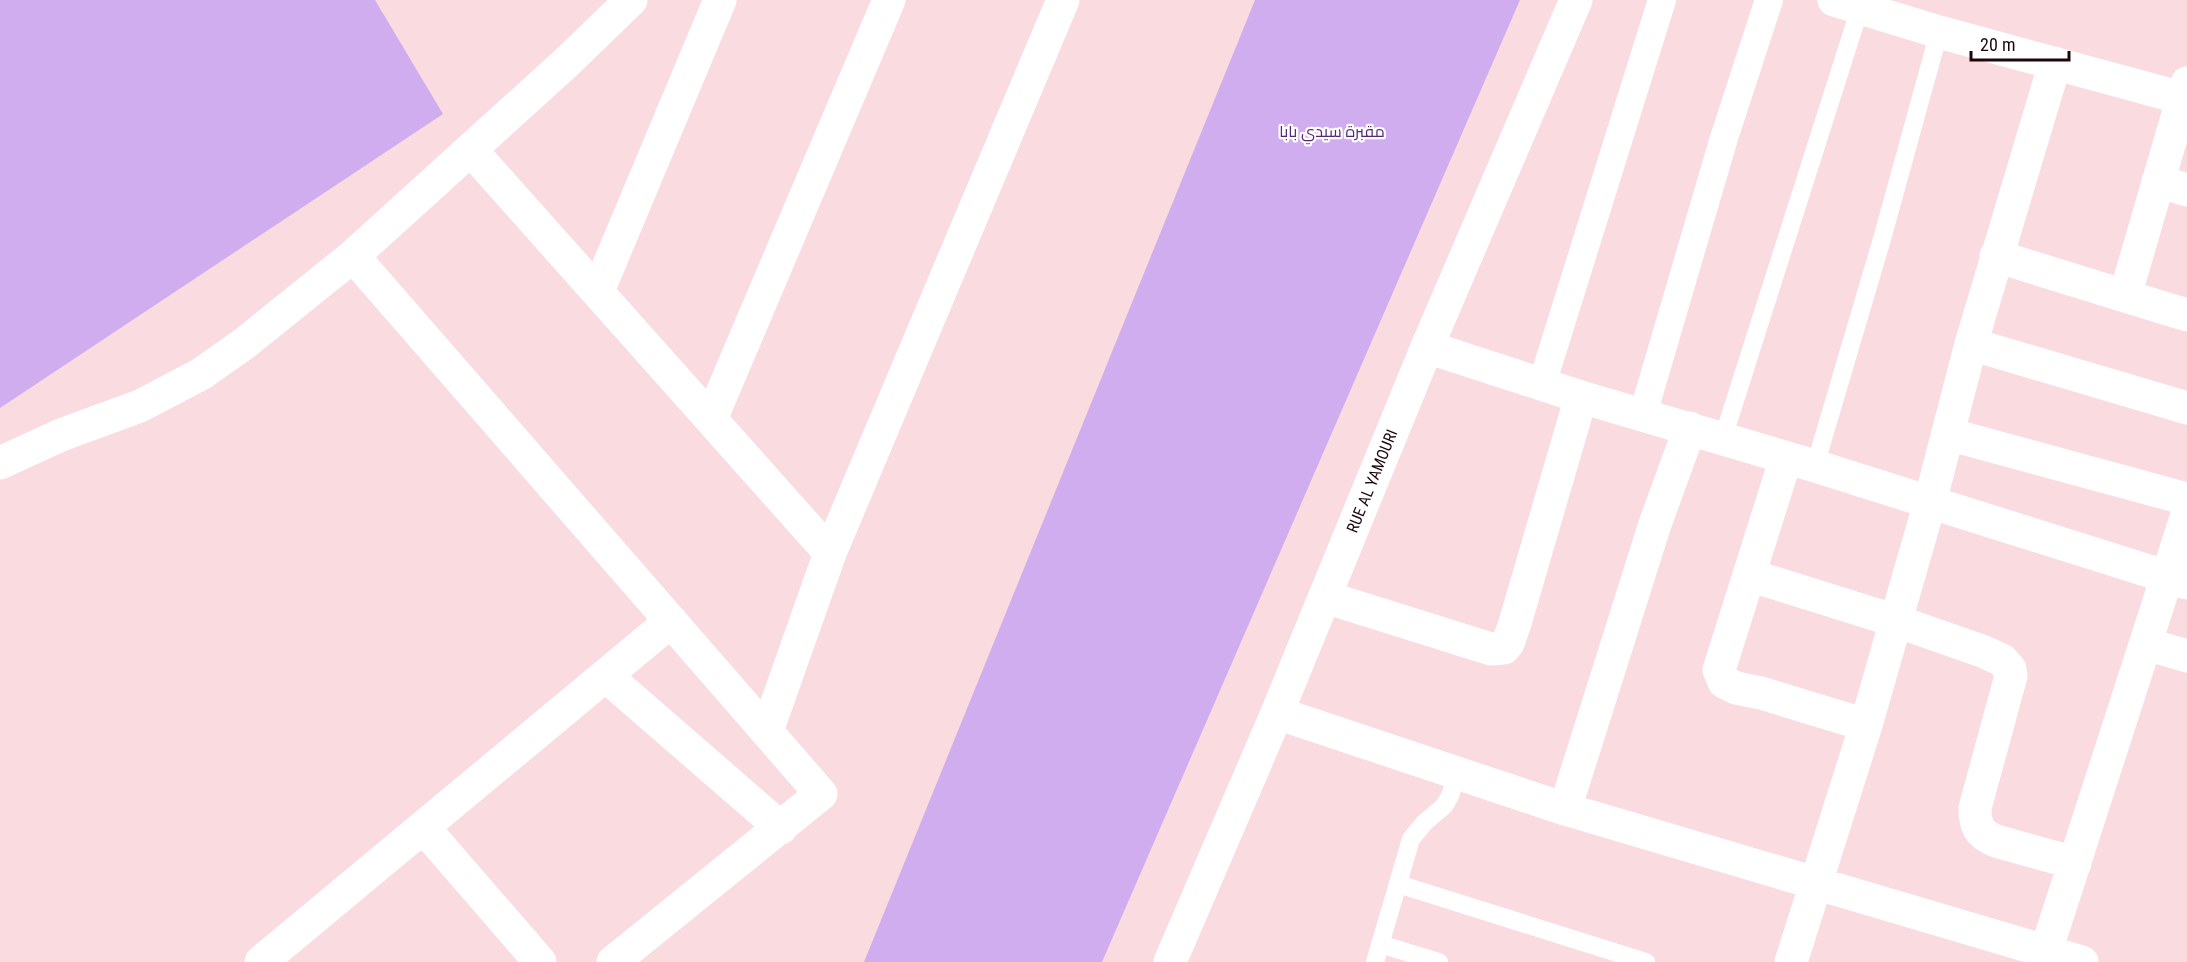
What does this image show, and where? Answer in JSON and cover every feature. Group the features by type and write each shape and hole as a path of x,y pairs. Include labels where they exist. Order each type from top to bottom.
{"street":[{"path":"0,463 61,435 140,406 201,375 246,343 353,256 568,61 631,0"},
{"path":"598,291 720,0"},
{"path":"711,419 889,0"},
{"path":"767,731 830,553 1063,0"},
{"name":"RUE AL YAMOURI","path":"1170,962 1277,713 1427,346 1575,0"},
{"path":"1542,384 1662,0"},
{"path":"1643,414 1724,138 1769,0"},
{"path":"1847,4 1939,32 2055,63 2185,91 2173,185 2125,296"},
{"path":"1791,962 1866,725 1930,502 1996,256 2055,63"},
{"path":"471,150 830,553"},
{"path":"353,256 821,794 613,962"},
{"path":"1996,256 2187,315"},
{"path":"1971,344 2187,408"},
{"path":"1427,346 1581,397 1723,438 2177,580"},
{"path":"1325,597 1491,649 1504,648 1515,623 1581,397"},
{"path":"1565,808 1655,524 1690,428"},
{"path":"1948,434 2187,499"},
{"path":"1801,462 1749,575 1719,670 1724,682 1736,688 1761,693 1866,725"},
{"path":"2046,951 2146,644 2177,580 2187,515"},
{"path":"1749,575 1896,621 2002,660 2010,669 2011,676 1975,808 1975,822 1986,837 2075,863"},
{"path":"261,962 671,621"},
{"path":"2146,644 2187,656"},
{"path":"606,676 780,828"},
{"path":"1277,713 1565,808 2082,962"},
{"path":"424,828 540,962"}],"lane":[{"path":"1723,438 1847,4"},
{"path":"1801,462 1882,239 1939,32"},
{"path":"1375,962 1411,839 1424,823 1444,806 1450,796 1457,773"},
{"path":"1398,884 1646,962"},
{"path":"1380,944 1439,962"}],"green space":[{"path":"0,0 375,0 443,114 0,408"},
{"name":"مقبرة سيدي بابا","path":"1255,0 1520,0 1102,962 864,962"}]}
